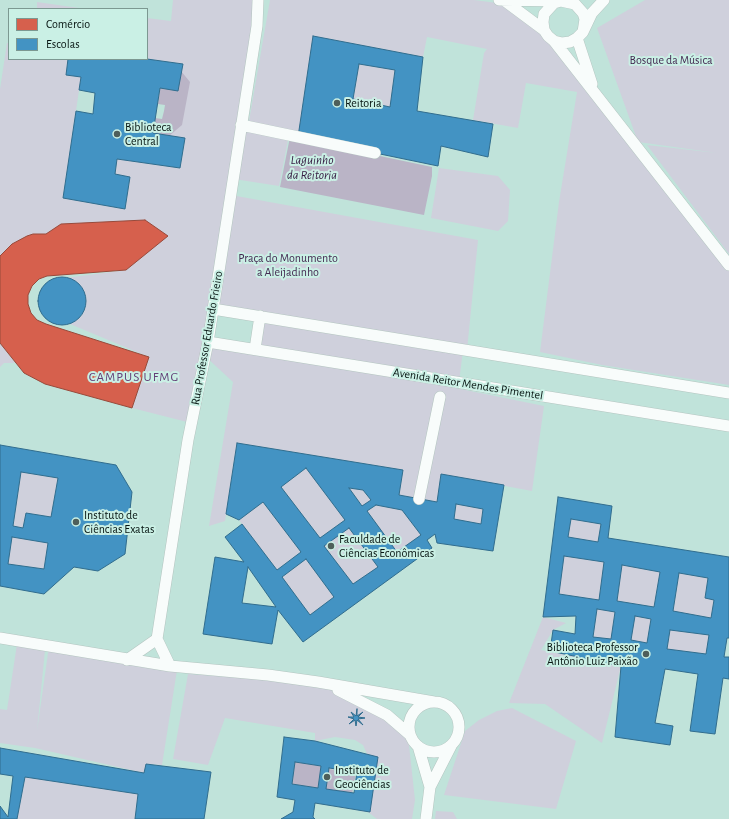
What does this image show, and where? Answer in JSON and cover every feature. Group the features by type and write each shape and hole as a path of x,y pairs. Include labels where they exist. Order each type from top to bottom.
{"street":[{"name":"Rua Professor Eduardo Frieiro","path":"156,639 188,440 208,342 257,26 258,0"},
{"path":"502,0 579,2 585,19 580,35 581,55 598,98"},
{"path":"502,0 544,30 554,41 729,265"},
{"path":"554,41 562,43 570,42 580,35 592,14 604,0"},
{"path":"544,30 544,14 554,3 562,1"},
{"path":"241,126 375,154"},
{"path":"213,309 729,392"},
{"path":"255,349 260,316"},
{"name":"Avenida Reitor Mendes Pimentel","path":"208,342 729,426"},
{"path":"419,499 440,397"},
{"path":"0,638 127,660 170,666 268,675 439,702 447,706 457,717 459,731 430,787 426,819"},
{"path":"127,660 156,639 170,666"},
{"path":"326,684 377,708 409,734 418,746 430,787"},
{"path":"409,734 410,720 414,713 426,704 434,702"},
{"path":"418,746 431,752 439,752 452,746"}],"shaded area":[{"path":"0,0 729,0 729,819 0,819"}],"green space":[{"path":"173,0 258,0 241,125 289,135 279,186 234,179 191,423 132,408 149,357 70,324 81,316 85,309 85,297 81,288 76,282 66,278 126,270 46,234 33,234 27,236 12,244 0,256 0,89 7,43 8,60 69,60 81,77 63,198 125,209 130,177 115,174 117,159 180,168 185,139 169,136 183,64 148,59 148,18 171,21"},
{"path":"270,0 474,0 505,4 542,33 729,270 729,385 602,365 540,352 559,202 577,92 526,83 518,128 473,120 484,53 487,49 427,37 423,57 317,37 299,135 249,121"},
{"name":"Bosque da Música","path":"645,0 729,0 729,254 647,145 717,153 638,142 597,28"},
{"path":"37,2 79,8 37,8"},
{"path":"359,64 395,70 390,107 353,99"},
{"path":"439,168 498,176 510,190 508,221 498,231 431,218"},
{"name":"Praça do Monumento a Aleijadinho","path":"231,195 478,240 467,350 463,350 459,382 431,383 544,406 532,491 441,474 437,502 399,495 403,470 237,443 225,521 209,526 233,382 205,356 208,342 255,349 260,316 213,309"},
{"path":"0,343 15,363 4,363 0,367"},
{"path":"306,468 345,520 320,538 281,487"},
{"path":"21,472 58,478 51,517 26,513 23,528 13,526"},
{"path":"349,488 363,490 371,500 362,506"},
{"path":"263,502 301,552 277,570 239,520"},
{"path":"456,504 483,509 481,524 454,519"},
{"path":"376,505 402,510 421,535 397,552 367,511"},
{"path":"571,519 601,524 598,542 568,537"},
{"path":"349,528 378,567 353,584 324,546"},
{"path":"12,537 48,543 44,569 8,564"},
{"path":"564,556 604,562 599,600 559,594"},
{"path":"306,559 334,597 310,615 282,577"},
{"path":"622,565 660,572 654,607 617,601"},
{"path":"679,573 708,578 705,597 714,600 711,618 673,611"},
{"path":"597,609 615,612 611,639 593,637"},
{"path":"635,616 651,619 647,643 631,640"},
{"path":"543,617 566,623 553,630 541,650 621,666 602,743 545,704 509,703"},
{"path":"670,630 709,635 706,654 667,649"},
{"path":"17,644 45,650 37,731 49,646 177,670 162,765 146,764 144,773 35,748 0,743 0,709 7,710"},
{"path":"188,674 318,682 385,717 408,736 415,800 412,819 377,819 368,812 360,811 368,756 363,745 355,740 335,737 315,741 315,733 225,718 208,765 173,759"},
{"path":"512,708 576,741 556,809 444,795 465,731 479,720 497,711"},
{"path":"25,777 138,794 135,819 17,819"},
{"path":"436,811 453,812 457,819 435,819"}],"water":[{"path":"181,71 190,82 182,125 169,136 153,133 155,118 162,119 165,105 158,104 160,88"},
{"name":"Laguinho da Reitoria","path":"290,137 432,167 432,176 424,215 280,187"},
{"path":"295,762 321,766 318,788 292,784"},
{"path":"329,769 356,773 352,794 326,790"}],"building: Comércio":[{"path":"145,220 168,236 126,270 47,276 39,279 32,286 28,295 28,304 31,313 37,320 149,357 132,408 45,384 24,373 0,343 0,256 12,244 27,236 33,234 46,234 61,224"}],"building: Escolas":[{"name":"Reitoria","path":"313,36 423,57 417,111 493,124 488,157 441,146 438,166 298,137","holes":["359,64 395,70 390,107 353,99"]},
{"name":"Biblioteca Central","path":"148,59 183,64 178,91 160,88 153,133 185,138 180,168 117,159 115,174 130,177 125,209 63,198 76,111 93,114 95,93 79,90 81,77 66,75 68,60"},
{"path":"62,277 71,279 79,284 84,292 86,301 84,310 79,318 71,323 62,325 53,323 45,318 40,310 38,301 40,292 45,284 53,279"},
{"name":"Faculdade de Ciências Econômicas","path":"237,443 403,470 399,495 437,502 441,474 504,485 493,551 437,543 435,534 427,540 432,548 303,642 278,610 272,644 203,634 215,557 244,562 225,537 242,524 277,570 301,552 263,502 239,520 226,514","holes":["306,468 345,520 320,538 281,487","349,488 363,490 371,500 362,506","456,504 483,509 481,524 454,519","376,505 402,510 421,535 397,552 367,511","349,528 378,567 353,584 324,546","306,559 334,597 310,615 282,577","248,567 276,607 242,603"]},
{"name":"Instituto de Ciências Exatas","path":"0,445 116,465 132,492 125,554 98,571 74,567 44,594 0,586","holes":["21,472 58,478 51,517 26,513 23,528 13,526","12,537 48,543 44,569 8,564"]},
{"path":"558,497 612,506 608,538 729,557 729,638 727,638 724,657 729,657 729,679 723,678 715,734 690,731 698,674 665,669 655,723 673,726 670,745 615,737 621,666 550,651 553,630 575,634 576,616 543,617","holes":["571,519 601,524 598,542 568,537","564,556 604,562 599,600 559,594","622,565 660,572 654,607 617,601","679,573 708,578 705,598 714,600 711,618 673,611","597,609 615,612 611,639 593,637","635,616 651,619 647,643 631,640","670,630 709,635 706,654 667,649"]},
{"path":"357,709 357,716 363,712 358,717 365,718 358,719 363,725 357,720 356,726 355,720 349,724 354,719 348,717 354,717 351,712 356,716"},
{"name":"Instituto de Geociências","path":"284,737 315,741 378,757 370,812 315,803 313,817 315,819 281,819 293,812 295,800 277,797","holes":["295,762 321,766 318,788 292,784","329,768 357,772 354,793 326,789"]},
{"path":"0,748 144,773 146,764 211,772 204,819 135,819 138,794 25,777 17,819 0,819 0,806 8,817 13,776 0,774"}],"place":[{"name":"Reitoria","path":"337,103"},
{"name":"Biblioteca Central","path":"117,134"},
{"name":"Instituto de Ciências Exatas","path":"76,522"},
{"name":"Faculdade de Ciências Econômicas","path":"331,546"},
{"name":"Biblioteca Professor Antônio Luiz Paixão","path":"646,654"},
{"name":"Instituto de Geociências","path":"327,777"}],"district":[{"name":"CAMPUS UFMG","path":"134,377"}]}
